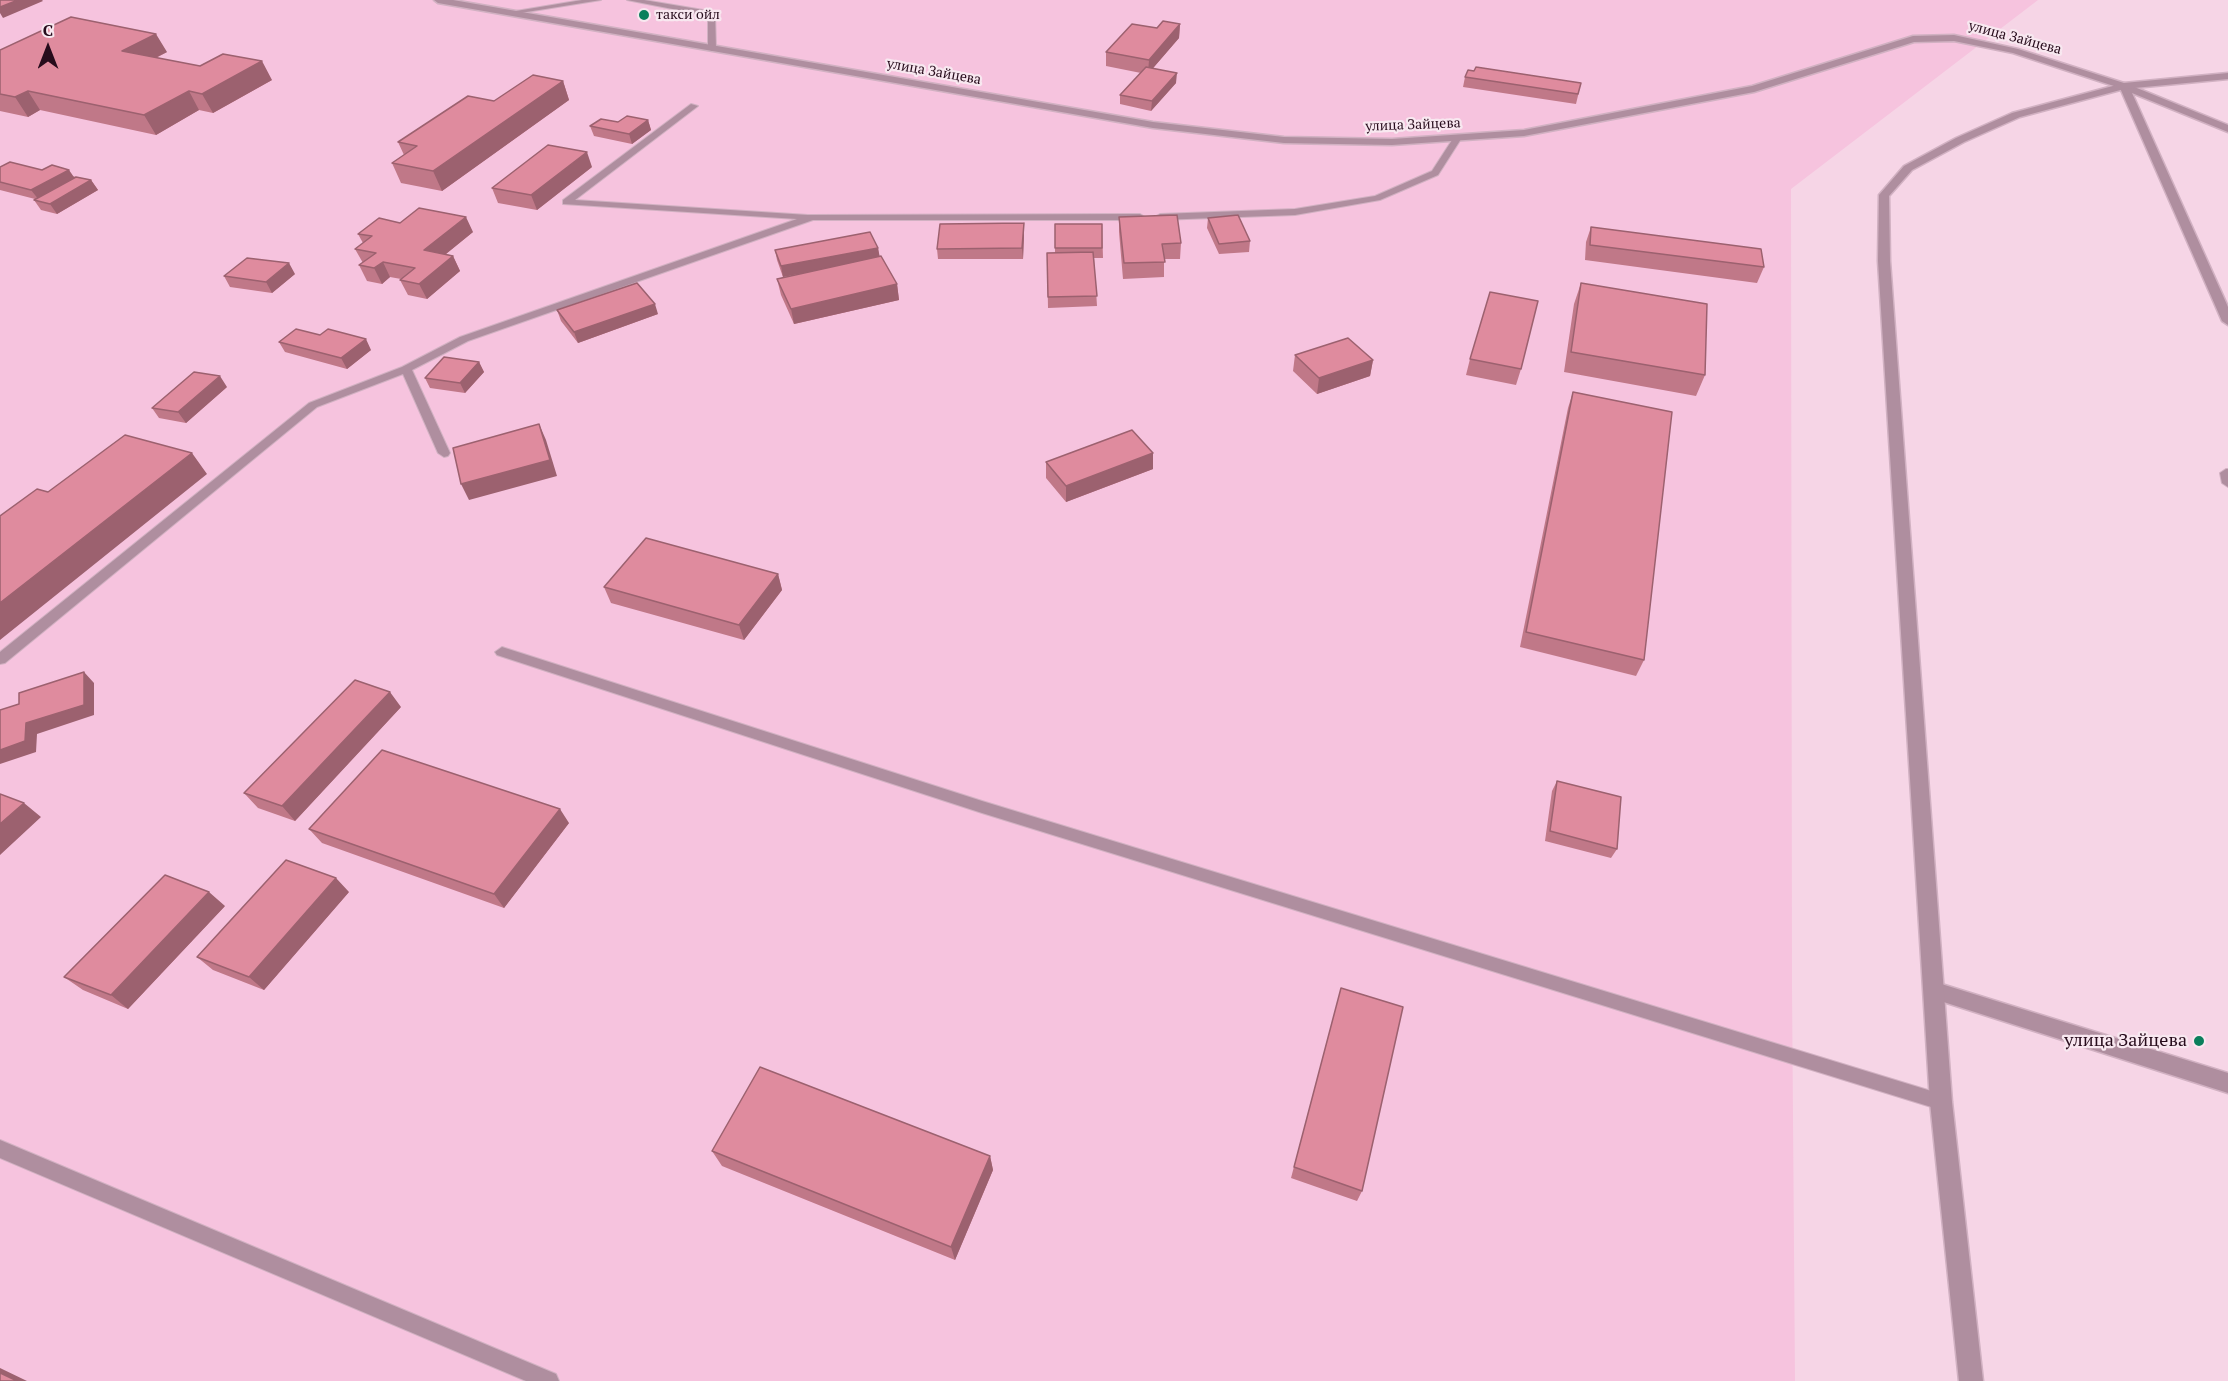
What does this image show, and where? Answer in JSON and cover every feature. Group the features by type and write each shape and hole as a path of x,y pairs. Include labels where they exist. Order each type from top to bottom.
{"street":[{"name":"улица Зайцева","path":"438,0 1153,125 1284,140 1392,142 1524,134 1732,93 1913,39 1954,38 2015,51 2124,86 2228,129"},
{"path":"1971,1381 1941,1102 1884,261 1884,195 1908,168 1960,140 2016,115 2124,86 2228,76"},
{"path":"2124,86 2228,321"},
{"path":"1935,991 2228,1083"}],"lane":[{"path":"508,13 597,0"},
{"path":"631,0 712,14 712,49"},
{"path":"694,106 566,202 812,217 1202,216 1294,212 1377,198 1435,173 1457,139"},
{"path":"0,659 314,405 406,369 464,339 812,217"},
{"path":"406,369 444,453"},
{"path":"2228,473 2226,473 2228,483"},
{"path":"502,652 993,810 1941,1102"},
{"path":"0,1149 549,1381"}],"shaded area":[{"path":"0,0 2038,0 1791,189 1795,1381 0,1381"}],"building":[{"path":"0,0 18,0 0,7"},
{"path":"71,17 156,34 122,51 200,66 223,54 262,61 202,94 189,91 144,115 28,91 15,97 0,94 0,50"},
{"path":"1163,21 1180,24 1149,60 1106,52 1132,24 1157,28"},
{"path":"1146,67 1177,73 1152,101 1120,95"},
{"path":"1476,67 1581,83 1578,94 1465,77 1468,70 1474,71"},
{"path":"533,75 563,81 433,171 392,163 417,146 398,142 468,96 494,101"},
{"path":"627,116 648,120 629,134 590,126 601,119 618,122"},
{"path":"548,145 587,152 531,195 492,188"},
{"path":"10,162 42,170 52,165 69,170 31,190 0,182 0,167"},
{"path":"76,177 91,180 50,204 34,200"},
{"path":"419,208 466,217 424,250 453,256 419,284 400,280 415,268 383,262 374,268 359,265 376,253 355,249 372,236 358,234 379,218 400,223"},
{"path":"1177,215 1181,243 1162,244 1165,262 1124,263 1119,217"},
{"path":"1238,215 1250,241 1219,244 1208,218"},
{"path":"1024,223 1022,248 937,249 940,224"},
{"path":"1055,224 1102,224 1102,248 1055,248"},
{"path":"1591,227 1761,249 1764,267 1590,245"},
{"path":"870,232 878,248 781,266 775,250"},
{"path":"1093,252 1097,296 1048,297 1047,253"},
{"path":"881,256 897,284 791,309 777,279"},
{"path":"247,258 289,263 266,282 224,276"},
{"path":"637,283 655,304 574,332 557,310"},
{"path":"1581,283 1707,304 1705,375 1571,352"},
{"path":"1490,292 1538,301 1521,369 1470,359"},
{"path":"296,329 320,335 328,329 366,339 341,358 279,342"},
{"path":"1348,338 1373,360 1319,378 1295,355"},
{"path":"444,357 479,362 460,383 425,378"},
{"path":"194,372 220,376 178,412 152,408"},
{"path":"1573,392 1672,412 1644,660 1526,632"},
{"path":"539,424 550,460 461,484 453,448"},
{"path":"1132,430 1153,453 1066,486 1046,462"},
{"path":"125,435 192,453 0,603 0,516 37,489 48,492"},
{"path":"646,538 778,574 739,625 604,587"},
{"path":"84,672 84,705 26,723 25,741 0,750 0,710 19,704 19,693"},
{"path":"355,680 390,692 282,806 244,793"},
{"path":"382,750 560,809 494,894 309,829"},
{"path":"1557,781 1621,797 1617,849 1550,831"},
{"path":"0,794 24,803 0,824"},
{"path":"286,860 336,878 249,977 197,957"},
{"path":"165,875 209,892 111,995 64,977"},
{"path":"1341,988 1403,1007 1362,1191 1294,1167"},
{"path":"760,1067 990,1156 951,1247 712,1151"},
{"path":"0,1373 17,1381 0,1381"}],"place":[{"name":"такси ойл","path":"644,15"},
{"name":"улица Зайцева","path":"2199,1041"}]}
